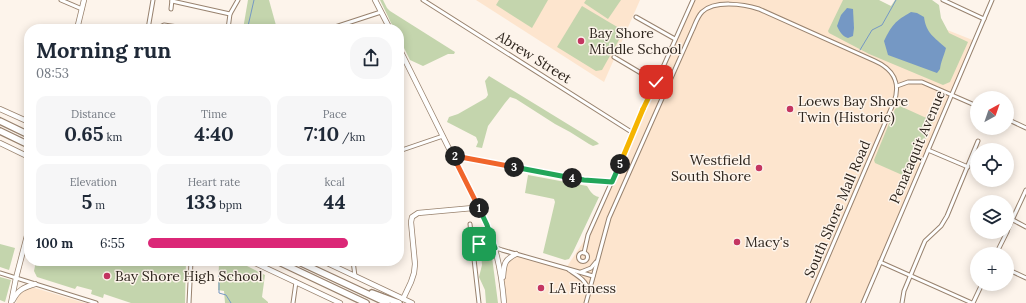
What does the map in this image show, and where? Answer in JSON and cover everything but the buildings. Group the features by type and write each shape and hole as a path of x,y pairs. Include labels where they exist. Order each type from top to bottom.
{"highway":[{"path":"0,121 24,133"},
{"path":"0,131 24,143"},
{"path":"288,266 366,303"},
{"path":"308,266 387,303"},
{"path":"349,285 401,301"}],"street":[{"path":"61,0 82,9"},
{"path":"78,24 84,0"},
{"path":"149,24 153,0"},
{"path":"171,9 172,0 230,14"},
{"path":"229,24 230,14 238,0"},
{"path":"375,0 387,24"},
{"name":"Abrew Street","path":"423,0 633,133"},
{"path":"584,253 588,235 693,0"},
{"path":"943,0 984,19"},
{"name":"Penataquit Avenue","path":"863,303 992,0"},
{"path":"586,303 611,214 701,12 705,8 719,1 759,9 883,64 894,78 897,86 908,82 922,82 970,103"},
{"path":"344,24 381,12"},
{"path":"636,16 675,39"},
{"path":"614,57 656,82"},
{"path":"404,64 443,136 487,225 499,263 504,303"},
{"name":"South Shore Mall Road","path":"808,303 895,100 897,86"},
{"path":"0,109 24,120"},
{"path":"1014,122 1026,128"},
{"path":"404,149 443,136"},
{"path":"902,303 904,290 926,240 941,226 968,167 978,141"},
{"path":"0,143 24,155"},
{"path":"928,150 968,167"},
{"path":"453,156 584,180 612,182"},
{"path":"1014,216 1026,190"},
{"path":"401,301 411,282 414,271 411,226 412,217 418,213 473,208 478,206"},
{"path":"1014,221 1026,227"},
{"path":"470,224 479,303"},
{"path":"473,244 486,244 495,248 593,276"},
{"path":"11,303 24,247"},
{"path":"502,287 505,264 508,259 516,254"},
{"path":"581,272 591,268 597,261"},
{"path":"880,262 972,303 978,291"},
{"path":"189,303 191,266"},
{"path":"262,266 340,303"},
{"path":"334,266 401,301 412,303"},
{"path":"354,266 355,276"},
{"path":"566,268 582,279 588,287 589,292"},
{"path":"1014,272 1026,278"},
{"path":"0,273 96,303"},
{"path":"293,303 296,282"},
{"path":"11,303 20,290 35,284"}],"shaded area":[{"name":"Bay Shore Middle School","path":"476,0 640,0 604,82"},
{"path":"693,0 869,0 975,41 863,303 504,303 502,287 504,265 516,254 566,268 588,235"},
{"name":"Bay Shore High School","path":"35,288 85,303 16,303 18,295 23,290"}],"green space":[{"path":"248,0 269,0 276,24 244,24"},
{"path":"380,0 383,0 390,11 455,52 454,54 448,54 423,66 410,60 404,48 404,24 392,24"},
{"path":"499,0 548,0 532,28 496,5"},
{"path":"586,0 621,0 608,19 584,3"},
{"path":"843,0 879,0 891,6 895,0 932,0 939,5 941,18 949,33 968,42 950,82 943,85 869,54 829,33 828,31"},
{"path":"582,6 624,31 602,70 596,71 557,47"},
{"path":"489,76 599,144 593,146 589,144 516,99 510,97 488,126 482,148 476,147 478,142 476,137 447,122 449,117 458,114 486,98 488,95 485,81"},
{"path":"900,106 933,121 909,178 875,163 874,160 895,109"},
{"path":"528,175 587,186 593,194 599,197 569,259 565,260 543,253 555,202 554,199 525,193"},
{"path":"0,244 15,248 9,270 0,267"},
{"path":"484,249 488,251 492,257 498,303 486,303 485,290 479,277 482,265 481,253"},
{"name":"Bay Shore High School","path":"35,266 186,266 185,303 131,303 104,294 103,298 91,294 92,290 77,286 75,289 37,277 34,271"},
{"path":"219,266 247,266 265,275 262,297 268,303 225,303 224,291 218,290"},
{"path":"0,277 11,280 5,302 0,300"}],"water":[{"path":"847,8 853,9 854,28 853,36 848,38 841,34 837,26 841,15"},
{"path":"911,12 917,13 924,17 929,31 934,38 946,48 940,69 937,73 888,55 884,41 892,27 901,18"}],"waterway":[{"path":"248,24 254,0"},
{"path":"860,50 872,30 882,25 896,0"},
{"path":"219,274 219,293 226,295 231,303"}],"place":[{"name":"Bay Shore Middle School","path":"581,41"},
{"name":"Loews Bay Shore Twin (Historic)","path":"790,109"},
{"name":"Westfield South Shore","path":"759,168"},
{"name":"Macy's","path":"737,242"},
{"name":"Bay Shore High School","path":"107,276"},
{"name":"LA Fitness","path":"541,288"}],"route":[{"path":"479,244 486,244 495,248 482,214 453,156 584,180 612,182 656,82"}]}
